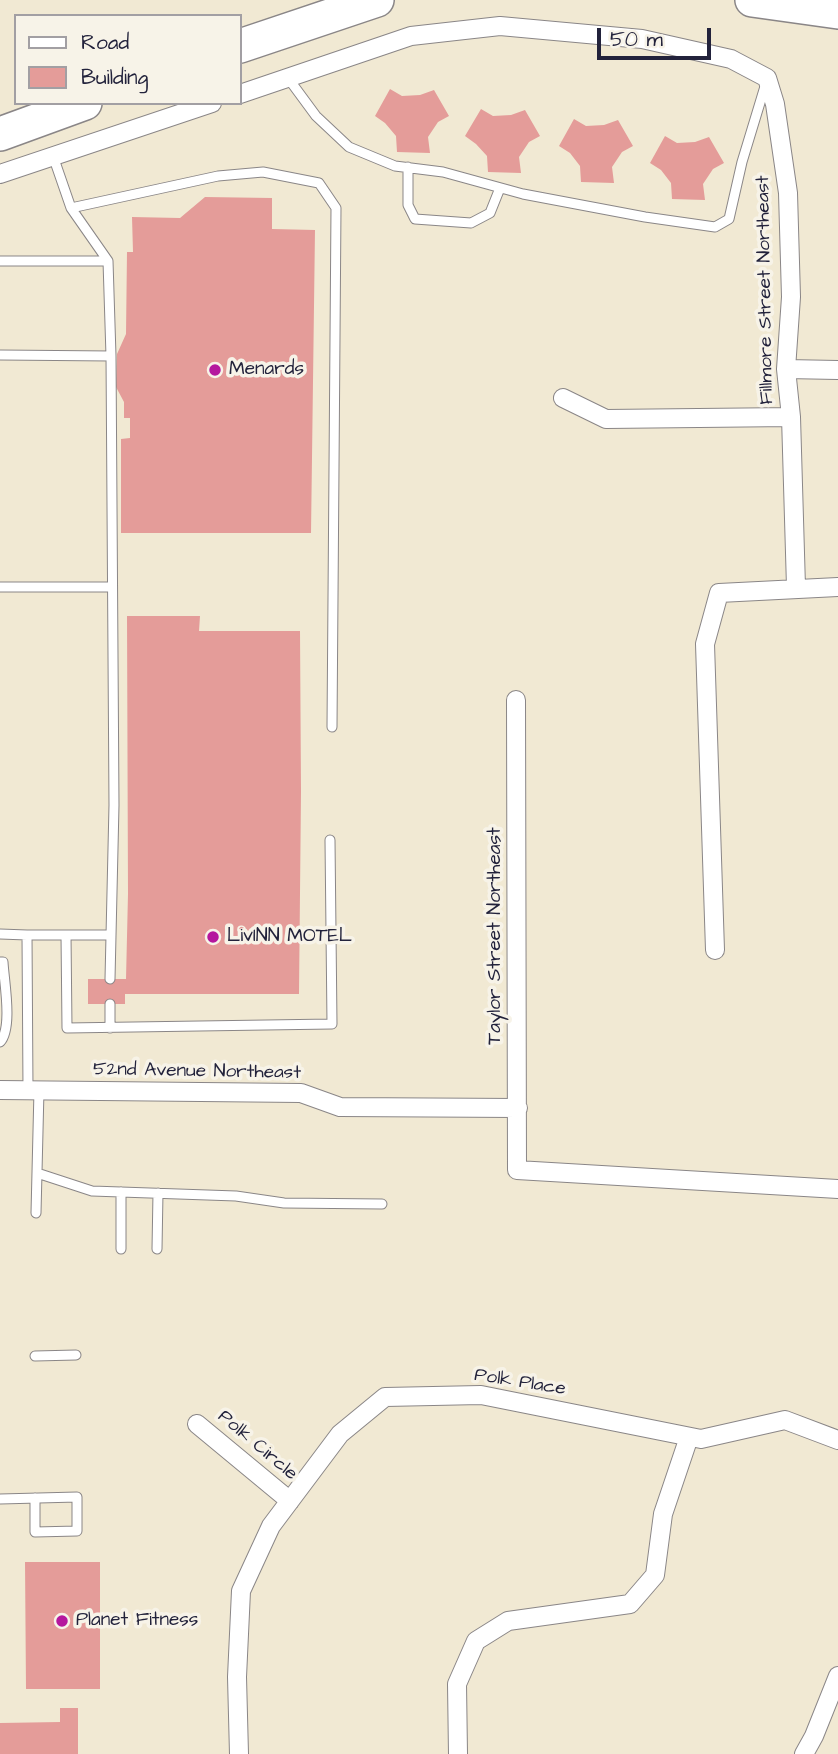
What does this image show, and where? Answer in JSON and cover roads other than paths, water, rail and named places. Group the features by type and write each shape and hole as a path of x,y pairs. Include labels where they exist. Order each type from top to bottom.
{"highway":[{"path":"242,46 377,0"},
{"path":"752,0 838,12"},
{"path":"0,134 80,105"}],"street":[{"path":"242,93 411,36 500,26 642,39 731,59 767,78"},
{"name":"Fillmore Street Northeast","path":"767,78 775,104 788,193 791,297 786,369 791,417 796,587"},
{"path":"0,174 206,105"},
{"path":"786,369 838,370"},
{"path":"563,398 607,419 791,417"},
{"path":"715,950 705,644 719,593 796,587 838,587"},
{"name":"Taylor Street Northeast","path":"516,700 517,1170 838,1189"},
{"name":"52nd Avenue Northeast","path":"0,1090 301,1093 340,1107 518,1108"},
{"name":"Polk Place","path":"239,1754 237,1677 241,1591 271,1526 340,1434 385,1397 481,1395 701,1439 785,1420 838,1440"},
{"name":"Polk Circle","path":"197,1424 290,1501"},
{"path":"458,1754 457,1684 475,1641 508,1621 630,1604 655,1576 663,1514 690,1437"},
{"path":"804,1754 838,1676"}],"lane":[{"path":"288,78 316,116 349,147 395,166 443,172 500,188 645,217 715,227 729,219 742,162 767,78"},
{"path":"54,156 71,208 108,261 114,805 110,979"},
{"path":"408,167 408,205 415,219 471,223 490,214 500,188"},
{"path":"71,208 218,176 263,172 319,183 336,208 332,727"},
{"path":"0,261 108,261"},
{"path":"0,355 111,356"},
{"path":"0,587 112,587"},
{"path":"66,935 67,1028 332,1024 330,840"},
{"path":"0,934 109,935"},
{"path":"27,935 37,1173 36,1213"},
{"path":"0,962 3,961 6,1036 0,1042"},
{"path":"110,1004 110,1028"},
{"path":"37,1173 92,1191 236,1196 284,1203 382,1204"},
{"path":"121,1192 121,1249"},
{"path":"157,1249 158,1194"},
{"path":"35,1356 76,1356"},
{"path":"0,1499 35,1498 77,1497 77,1531 35,1532 35,1498"}],"place":[{"name":"Menards","path":"215,370"},
{"name":"LivINN MOTEL","path":"213,937"},
{"name":"Planet Fitness","path":"62,1621"}]}
